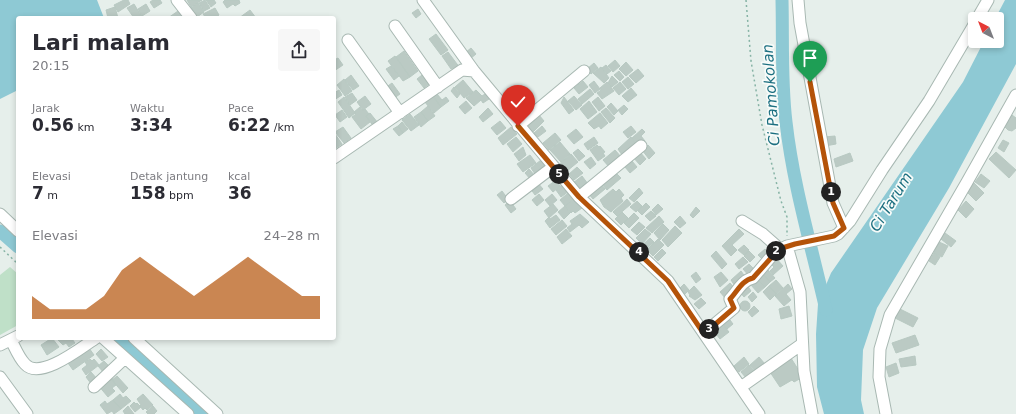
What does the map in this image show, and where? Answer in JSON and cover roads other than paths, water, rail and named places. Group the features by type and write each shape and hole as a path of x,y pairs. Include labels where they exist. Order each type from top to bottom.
{"street":[{"path":"177,0 189,16"},
{"path":"424,0 474,71 518,126 579,197 668,281 759,414"},
{"path":"798,0 800,23 833,203 844,228"},
{"path":"981,12 988,0"},
{"path":"395,26 438,87"},
{"path":"704,334 734,308 730,299 737,293 738,288 749,279 753,278 775,252 799,243 834,236 844,228 929,101 968,35"},
{"path":"348,40 400,113"},
{"path":"336,157 462,70 474,71"},
{"path":"518,126 584,72"},
{"path":"886,414 879,372 881,344 887,321 897,300 967,182 1016,95"},
{"path":"579,197 641,146"},
{"path":"511,199 553,167"},
{"path":"0,214 16,229"},
{"path":"742,221 784,248 800,292 804,371 812,414"},
{"path":"0,345 14,338 25,365 32,369 56,364 93,340"},
{"path":"105,340 185,413"},
{"path":"136,340 217,414"},
{"path":"741,387 802,344"},
{"path":"94,387 125,358"},
{"path":"0,377 27,414"}],"water":[{"path":"0,0 97,0 103,16 16,16 16,91 0,99"},
{"name":"Ci Tarum","path":"1005,0 1016,0 1016,64 949,188 877,308 863,350 861,400 864,414 824,414 817,387 816,334 818,304 831,273 963,82 980,48 1004,48 1004,12 999,12"}],"waterway":[{"name":"Ci Pamokolan","path":"782,0 783,92 789,146 798,193 826,310"},
{"path":"0,231 16,245"},
{"path":"120,340 202,414"}]}
